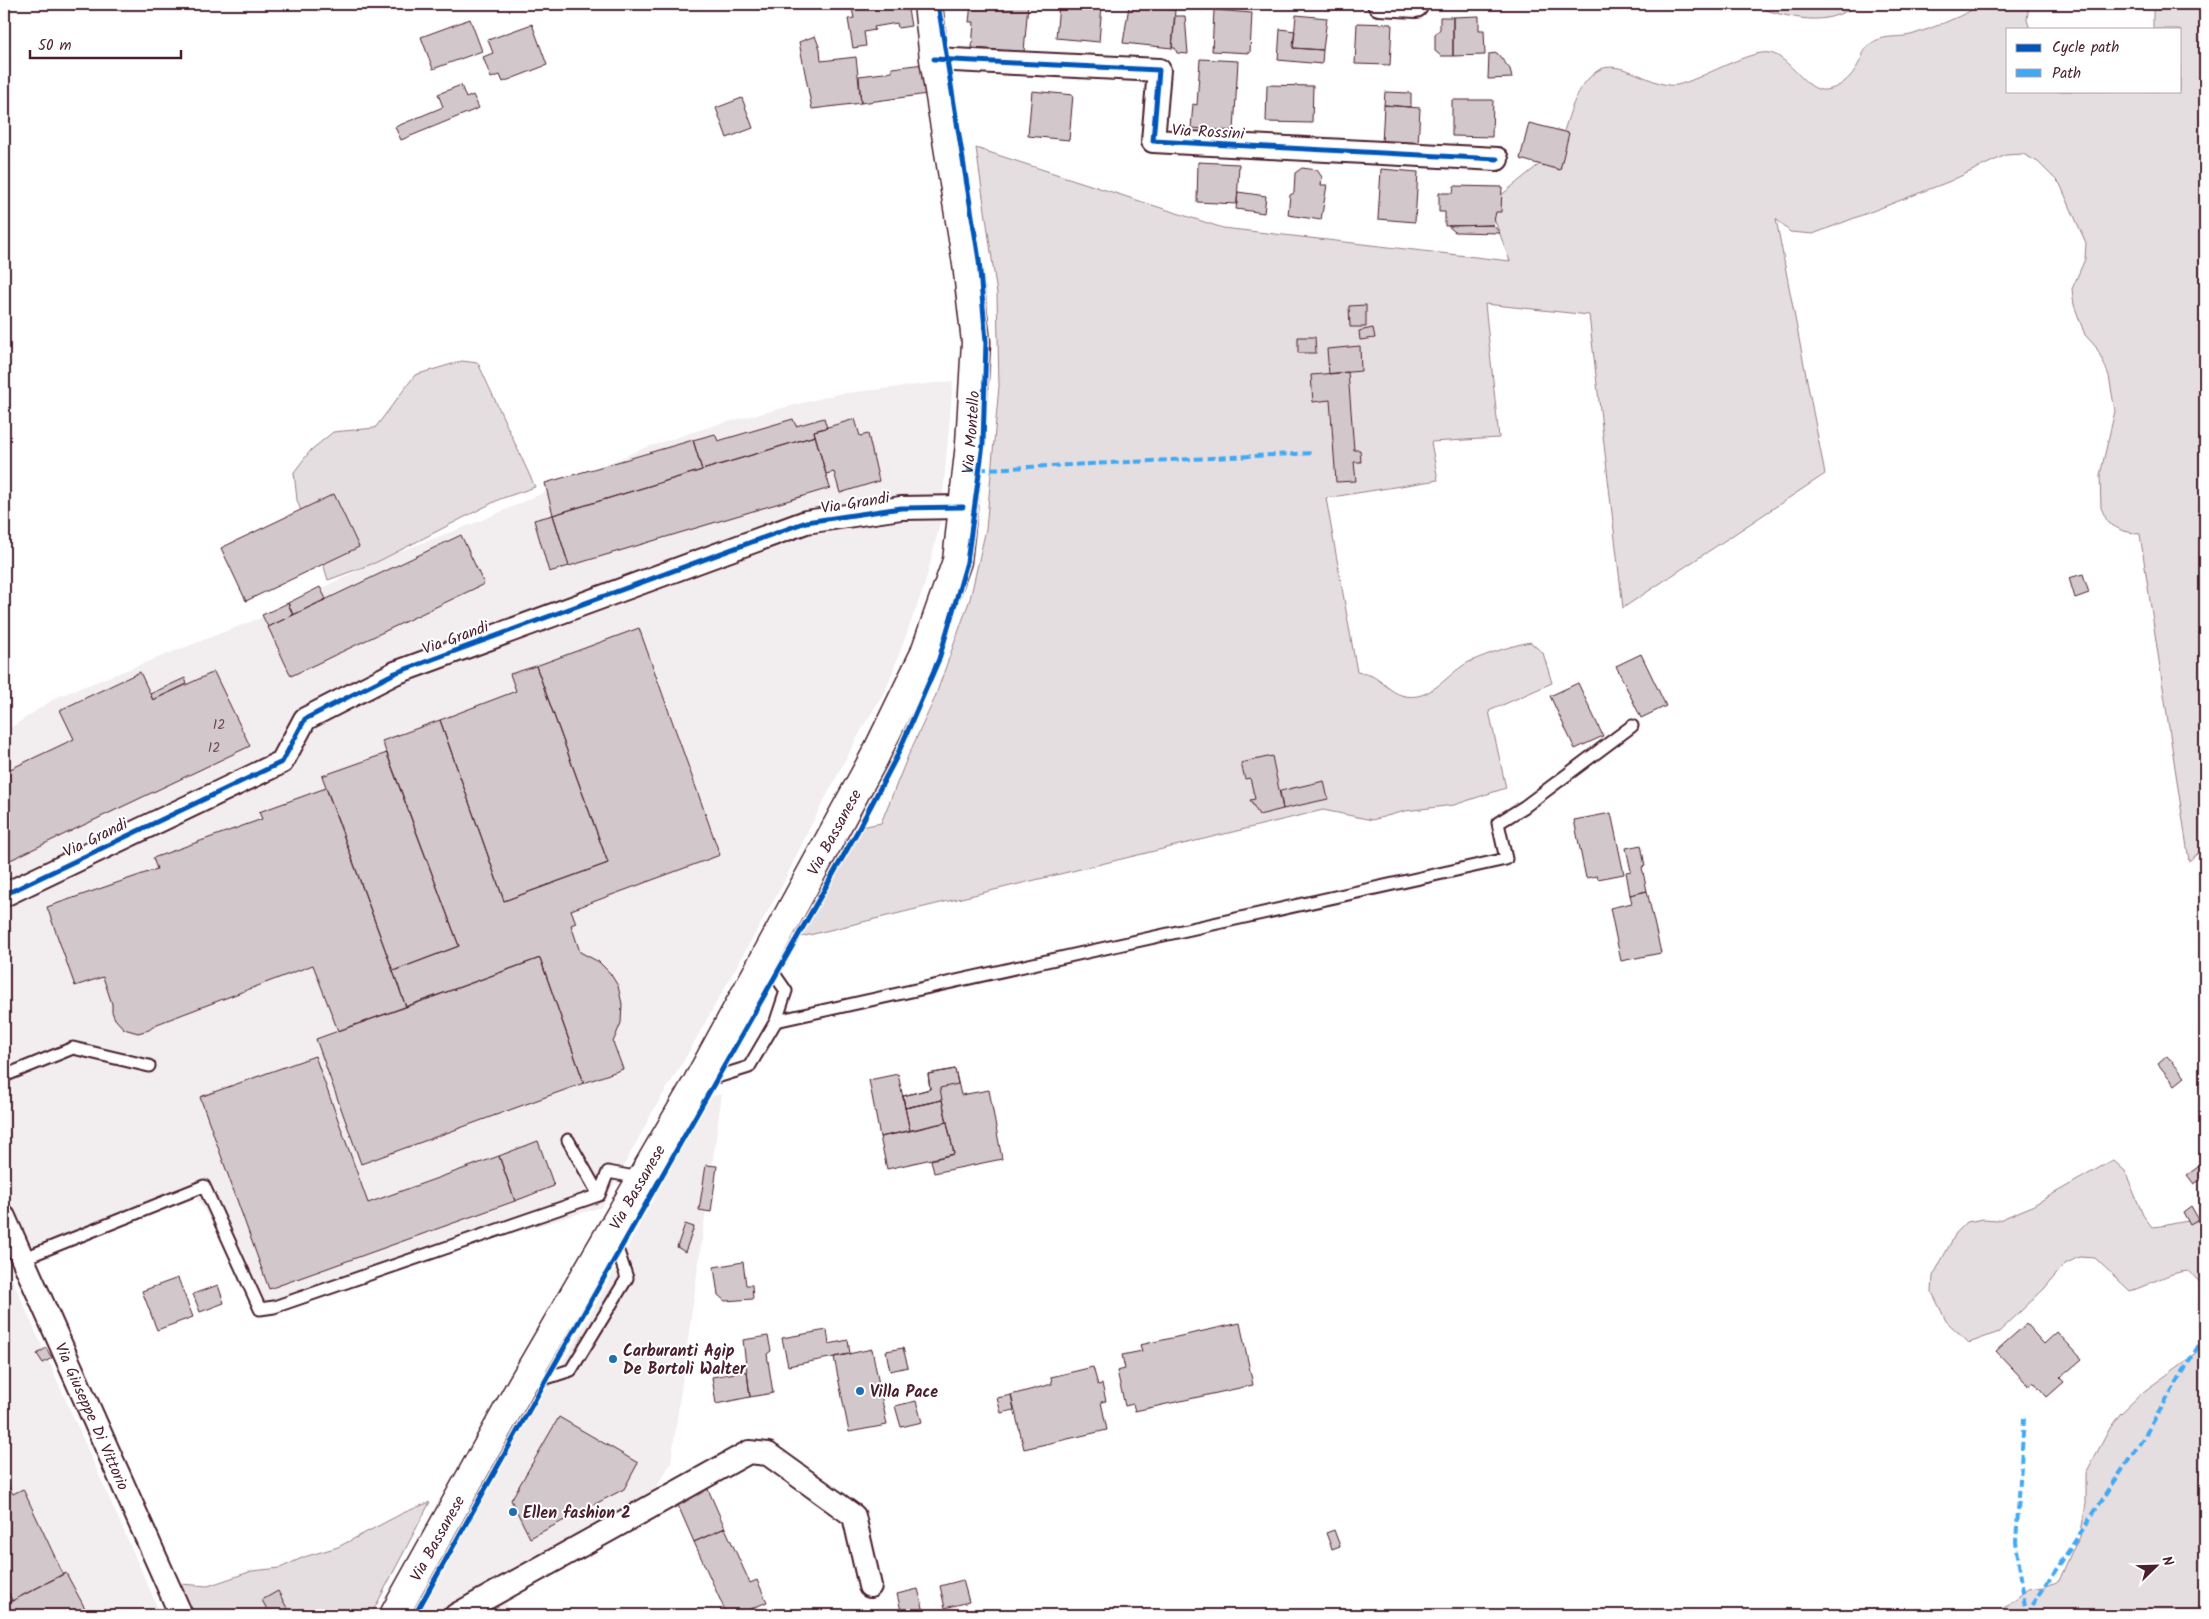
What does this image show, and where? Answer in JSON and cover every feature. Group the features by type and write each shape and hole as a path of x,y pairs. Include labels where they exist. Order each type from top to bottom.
{"main road":[{"name":"Via Montello","path":"875,756 900,708 927,646 956,561 963,506 976,342 968,264 934,59 928,4"},
{"name":"Via Bassanese","path":"394,1615 521,1386 640,1178 697,1083 875,756"}],"street":[{"path":"1379,4 1416,6"},
{"name":"Via Rossini","path":"934,59 1158,70 1152,141 1497,159"},
{"name":"Via Grandi","path":"4,895 282,762 305,719 395,673 806,522 901,508 963,506"},
{"name":"Via Giuseppe Di Vittorio","path":"4,1217 181,1615"},
{"path":"456,1615 749,1452 768,1454 854,1516 870,1586"}],"lane":[{"path":"776,1021 1506,860 1498,823 1524,807 1632,726"},
{"path":"697,1083 749,1067 776,1021 786,991 775,975 761,966"},
{"path":"4,1076 73,1048 149,1066"},
{"path":"568,1140 599,1194"},
{"path":"22,1259 204,1186 260,1309 283,1304 599,1194 608,1172 640,1178"},
{"path":"521,1386 571,1370 626,1278 611,1230"}],"shaded area":[{"path":"1756,4 1859,4 1832,17 1805,19 1766,10"},
{"path":"1976,4 2029,4 2027,20 2030,28 2006,28 2006,92 2182,92 2182,28 2153,28 2153,4 2205,4 2205,847 2189,861 2140,534 2123,531 2108,523 2101,508 2100,475 2115,411 2109,376 2096,347 2085,335 2074,305 2072,289 2085,259 2086,243 2060,184 2038,162 2023,154 2006,155 1948,182 1813,234 1790,232 1776,219 1825,474 1623,608 1589,315 1485,304 1499,438 1431,442 1438,480 1326,498 1357,672 1372,676 1397,694 1412,697 1430,691 1471,661 1500,650 1530,642 1543,653 1552,683 1489,711 1506,788 1454,805 1405,811 1372,820 1323,810 801,937 857,828 881,823 908,756 934,700 970,599 986,529 999,386 997,294 976,148 1223,228 1510,261 1489,205 1563,145 1561,140 1574,102 1583,85 1597,71 1606,67 1616,67 1668,85 1677,85 1738,60 1761,53 1770,53 1784,61 1811,86 1825,90 1837,86 1851,75 1868,46 1873,42 1879,39 1914,34 1930,29 1974,9"},
{"path":"462,361 478,363 535,487 500,499 377,562 328,580 319,550 309,533 297,500 294,472 311,450 333,432 375,428 415,375"},
{"path":"953,381 941,519 925,584 886,690 863,727 808,831 783,884 682,1064 653,1111 602,1207 266,1307 196,1197 36,1258 4,1186 4,732 57,697 268,615 380,559 480,521 641,449 715,425 838,394"},
{"path":"722,1094 671,1463 637,1518 621,1533 506,1602 509,1615 420,1615 473,1510 580,1333 690,1133 712,1096"},
{"path":"2113,1160 2125,1171 2143,1215 2152,1227 2185,1222 2205,1222 2205,1288 2189,1271 2166,1276 2130,1291 2095,1258 2079,1257 2065,1264 2044,1289 1999,1332 1969,1343 1946,1321 1932,1292 1933,1276 1956,1233 1967,1222 1983,1219 1999,1220 2030,1207"},
{"path":"4,1260 161,1615 4,1615"},
{"path":"2205,1332 2205,1615 2165,1615 2155,1613 2153,1615 1995,1615 2028,1589 2044,1587 2059,1581 2080,1537 2086,1504 2086,1473 2110,1428 2120,1414 2143,1392 2194,1355"},
{"path":"430,1502 371,1615 194,1615 180,1584 208,1586 252,1571 280,1568 304,1557 338,1547 403,1513"}],"building":[{"path":"883,4 907,4 911,26 898,28 897,23 874,27 875,30 864,32 866,46 853,48 848,19 854,18 852,9"},
{"path":"971,4 1028,4 1024,52 972,48 974,22 969,22"},
{"path":"1059,4 1102,4 1099,42 1056,38"},
{"path":"1129,6 1175,10 1172,48 1123,43"},
{"path":"1214,10 1252,13 1250,53 1212,51"},
{"path":"1296,15 1327,18 1323,50 1293,48"},
{"path":"1175,16 1185,16 1188,54 1177,53 1175,48 1172,48"},
{"path":"1479,16 1479,30 1484,30 1485,55 1453,56 1453,17"},
{"path":"1440,17 1453,17 1453,56 1441,56 1435,51 1435,35 1440,29"},
{"path":"470,19 482,51 433,69 421,37"},
{"path":"1357,23 1392,24 1390,65 1355,64"},
{"path":"532,24 547,65 503,82 500,75 491,78 483,57 493,53 488,40"},
{"path":"1280,29 1295,31 1293,48 1323,50 1322,64 1278,60"},
{"path":"815,36 820,49 821,61 856,57 861,103 812,109 799,42"},
{"path":"1497,53 1510,69 1512,78 1488,79 1489,54"},
{"path":"1200,59 1238,61 1234,131 1191,128 1193,104 1197,105"},
{"path":"931,63 935,93 861,103 859,76 892,72 892,68"},
{"path":"461,85 466,98 473,95 479,108 401,140 395,127 443,107 438,94"},
{"path":"1267,85 1313,86 1312,123 1266,122"},
{"path":"1032,91 1073,95 1069,140 1028,136"},
{"path":"1385,92 1411,93 1411,107 1384,105"},
{"path":"742,98 753,128 727,138 716,108"},
{"path":"1452,100 1493,100 1492,137 1452,136"},
{"path":"1384,105 1420,108 1418,146 1382,144"},
{"path":"1529,123 1569,133 1560,170 1520,159"},
{"path":"1198,162 1239,164 1237,204 1197,202"},
{"path":"1302,168 1317,170 1322,177 1321,185 1327,185 1321,220 1288,215 1290,195 1294,193 1295,173"},
{"path":"1381,169 1418,172 1415,222 1378,219"},
{"path":"1454,186 1502,187 1501,212 1496,212 1493,225 1445,226 1445,212 1439,212 1439,193 1453,193"},
{"path":"1238,192 1266,196 1264,213 1236,209"},
{"path":"1493,225 1500,233 1455,232 1448,226"},
{"path":"1366,305 1366,327 1350,327 1349,306"},
{"path":"1373,328 1375,338 1360,340 1359,331"},
{"path":"1298,337 1315,337 1316,353 1298,353"},
{"path":"1360,346 1361,371 1329,374 1327,349"},
{"path":"1348,372 1354,450 1360,450 1361,462 1354,462 1356,481 1336,482 1330,400 1313,402 1311,375"},
{"path":"824,418 827,428 814,431 815,436 702,470 693,440 715,434 718,441 793,419 796,426"},
{"path":"855,419 860,436 868,434 879,481 840,493 834,472 826,474 814,431"},
{"path":"815,436 830,488 569,566 553,515"},
{"path":"693,440 702,470 553,515 545,483"},
{"path":"334,494 359,547 246,601 221,548"},
{"path":"553,515 569,566 549,572 534,520"},
{"path":"461,535 484,584 291,676 268,627"},
{"path":"2083,574 2089,593 2075,598 2069,578"},
{"path":"320,587 326,599 293,615 288,603"},
{"path":"288,603 293,615 268,627 262,615"},
{"path":"639,628 720,855 571,910 576,923 571,925 580,952 599,962 610,973 618,986 622,1004 621,1023 613,1042 623,1069 584,1083 540,958 406,1007 393,971 459,946 382,741 440,720 504,901 608,863 536,666"},
{"path":"1641,654 1666,706 1641,718 1616,666"},
{"path":"536,666 608,863 504,901 440,720 516,691 510,674"},
{"path":"140,672 153,700 214,672 250,746 4,863 4,772 74,739 60,710"},
{"path":"185,678 187,684 153,700 150,694"},
{"path":"1578,683 1603,736 1575,749 1550,696"},
{"path":"387,753 459,946 393,971 322,776"},
{"path":"1272,756 1283,809 1259,815 1250,800 1255,799 1250,778 1245,779 1241,763"},
{"path":"1324,781 1328,799 1283,809 1280,791"},
{"path":"326,788 406,1007 338,1031 313,965 157,1024 149,1030 138,1033 124,1029 115,1019 103,977 75,986 47,907 157,869 153,858 262,819 259,812"},
{"path":"1611,813 1624,874 1598,879 1597,876 1586,878 1574,820"},
{"path":"1641,845 1645,866 1642,867 1647,891 1630,895 1626,872 1631,871 1626,848"},
{"path":"1647,891 1661,953 1621,961 1610,908 1632,903 1630,895"},
{"path":"540,958 584,1083 361,1164 316,1039"},
{"path":"315,1056 368,1203 499,1156 515,1201 269,1289 200,1097"},
{"path":"2167,1056 2185,1077 2175,1085 2158,1064"},
{"path":"955,1069 961,1095 989,1090 1002,1159 934,1173 931,1160 954,1154 942,1100 905,1108 903,1096 930,1089 928,1074"},
{"path":"955,1069 958,1084 940,1088 942,1100 905,1108 903,1096 930,1089 928,1074"},
{"path":"898,1074 910,1131 880,1137 869,1080"},
{"path":"942,1100 947,1122 910,1131 905,1108"},
{"path":"947,1122 954,1154 887,1169 880,1137"},
{"path":"538,1141 554,1186 515,1201 499,1156"},
{"path":"2205,1162 2205,1177 2194,1184 2187,1175"},
{"path":"706,1165 717,1166 711,1212 699,1210"},
{"path":"2191,1206 2199,1220 2190,1225 2183,1212"},
{"path":"685,1224 694,1227 685,1252 677,1247"},
{"path":"743,1262 746,1285 752,1285 753,1299 725,1301 718,1295 714,1267"},
{"path":"178,1278 193,1317 157,1330 142,1291"},
{"path":"218,1285 224,1303 200,1312 193,1294"},
{"path":"1240,1323 1253,1385 1135,1411 1133,1404 1125,1406 1117,1371 1125,1369 1122,1355 1142,1351 1140,1345"},
{"path":"2026,1324 2044,1344 2057,1332 2082,1359 2060,1378 2064,1382 2047,1397 2034,1382 2029,1386 1996,1351"},
{"path":"827,1330 829,1344 848,1340 850,1354 788,1366 782,1338"},
{"path":"768,1336 771,1351 767,1354 773,1393 750,1397 743,1340"},
{"path":"46,1348 52,1358 43,1363 37,1354"},
{"path":"903,1348 908,1367 890,1371 886,1351"},
{"name":"Villa Pace","path":"872,1349 887,1425 849,1432 834,1357"},
{"path":"1093,1367 1098,1385 1102,1384 1106,1401 1101,1402 1107,1430 1024,1449 1011,1395 1052,1384 1051,1377"},
{"path":"747,1371 750,1397 716,1404 712,1377"},
{"path":"1011,1395 1014,1410 1001,1413 997,1398"},
{"path":"916,1401 922,1422 901,1427 895,1406"},
{"path":"559,1417 638,1463 624,1489 530,1538 511,1500"},
{"path":"6,1482 13,1494 23,1489 63,1574 12,1601 4,1583 4,1483"},
{"path":"708,1489 725,1528 694,1542 677,1503"},
{"path":"725,1528 750,1583 757,1580 767,1602 737,1615 727,1615 694,1542"},
{"path":"1334,1530 1340,1546 1332,1549 1326,1533"},
{"path":"66,1573 87,1612 81,1615 17,1615 15,1612 6,1615 4,1605"},
{"path":"963,1580 969,1602 945,1608 940,1586"},
{"path":"4,1583 12,1601 4,1605"},
{"path":"918,1589 925,1615 902,1615 897,1594"},
{"path":"278,1591 288,1610 278,1615 270,1615 262,1600"}],"marked path":[{"path":"967,470 1314,453"},
{"path":"2026,1615 2144,1437 2205,1335"},
{"path":"2024,1418 2016,1542 2026,1614"}],"cycle path":[{"path":"415,1615 547,1378 857,832 896,758 939,659 967,562 983,444 986,341 979,260 938,4"},
{"path":"934,59 1159,70 1153,141 1497,159"},
{"path":"4,895 282,762 305,719 395,673 806,522 901,508 963,507"}],"place":[{"name":"Carburanti Agip De Bortoli Walter","path":"613,1359"},
{"name":"Villa Pace","path":"860,1391"},
{"name":"Ellen fashion 2","path":"513,1512"}]}
